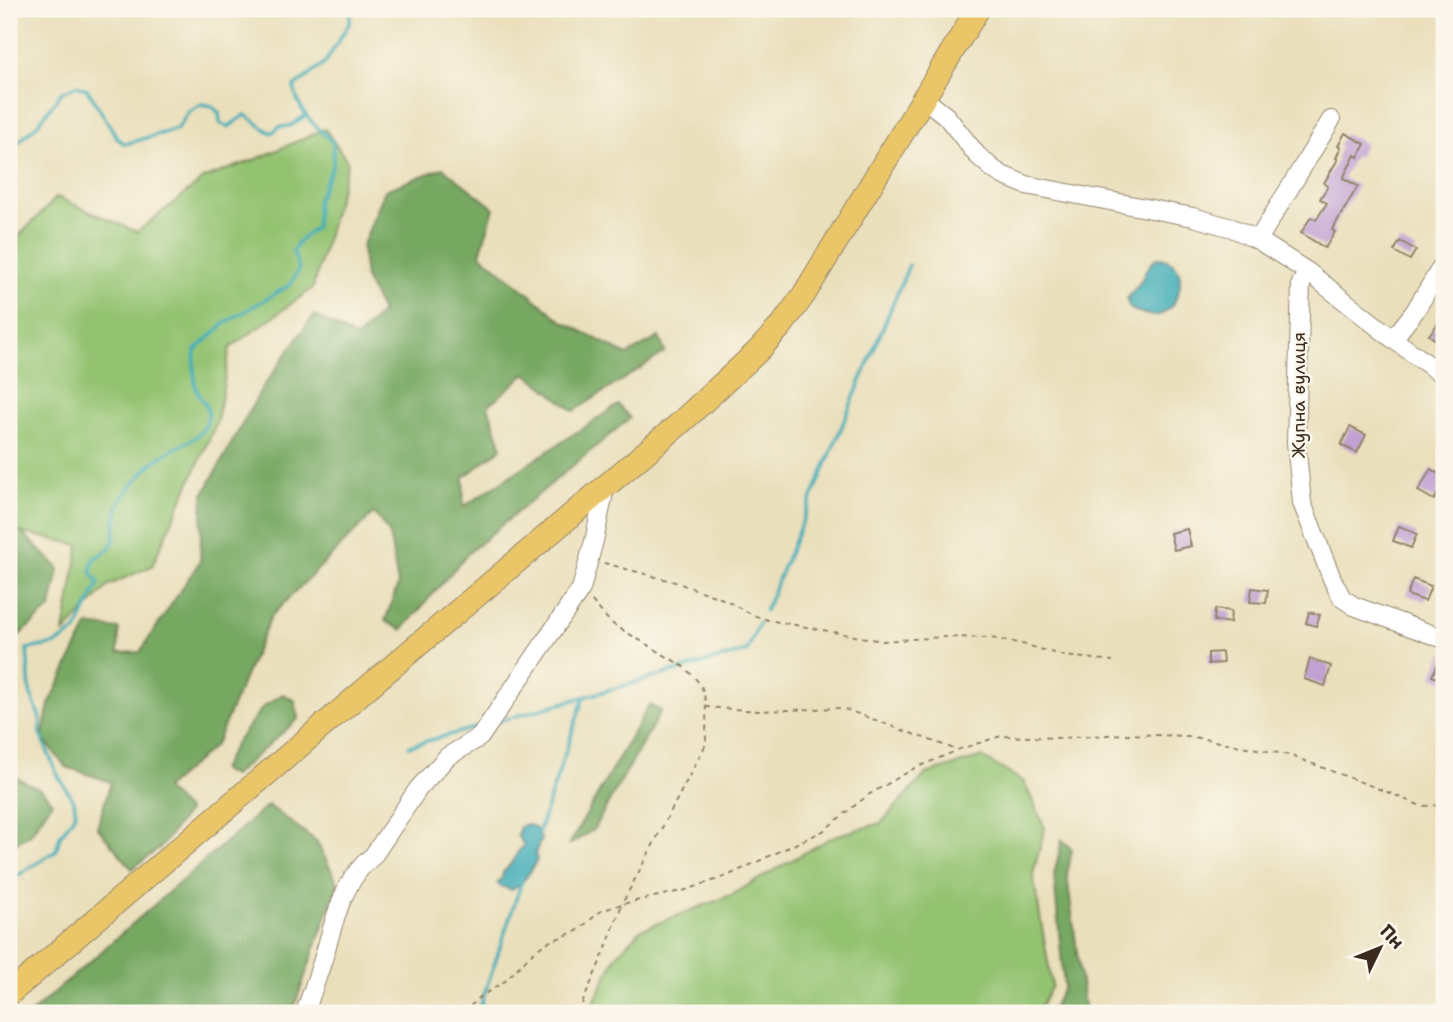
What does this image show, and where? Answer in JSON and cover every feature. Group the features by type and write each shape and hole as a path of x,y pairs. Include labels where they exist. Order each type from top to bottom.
{"main road":[{"path":"9,994 605,487 757,352 782,325 803,296 978,9"}],"street":[{"path":"923,99 946,116 984,162 1013,180 1026,185 1193,217 1232,228 1258,240 1304,277 1444,376"},
{"path":"1258,240 1331,120"},
{"path":"1393,339 1415,311 1444,263"},
{"name":"Жупна вулиця","path":"1304,277 1296,442 1302,503 1342,598 1354,606 1444,639"},
{"path":"305,1013 337,910 357,872 373,856 418,789 447,757 480,737 581,589 605,487"}],"path":[{"path":"589,559 675,582 723,599 768,620 882,641 945,637 991,638 1064,656 1113,661"},
{"path":"578,1013 622,904 706,744 702,688 690,673 611,623 581,589"},
{"path":"705,707 759,711 842,708 957,750"},
{"path":"463,1013 480,997 505,981 531,953 546,943 577,930 601,911 686,890 727,876 822,831 868,795 915,768 957,750 1001,736 1188,736 1289,755 1421,806 1444,805"}],"green space":[{"path":"325,129 348,162 313,288 230,348 217,422 152,566 109,585 64,633 79,545 9,530 9,300 18,237 57,197 137,232 205,178"},
{"path":"443,168 494,208 480,254 562,321 627,355 659,337 665,352 574,411 526,373 488,406 502,448 464,477 463,507 618,405 630,418 467,554 402,630 385,621 398,585 389,533 374,513 271,616 216,744 165,789 188,811 161,847 132,869 97,827 111,782 66,767 42,738 49,704 88,625 119,629 118,653 140,652 200,561 203,495 261,390 314,315 357,338 382,312 365,278 362,247 385,190"},
{"path":"9,530 22,532 59,569 51,608 9,644"},
{"path":"283,694 295,701 298,719 233,776 221,770 235,744 263,707"},
{"path":"649,705 661,711 593,830 569,845"},
{"path":"982,757 1024,782 1045,828 1033,874 1052,986 1037,1013 589,1013 616,956 640,930 731,895 834,836 881,823 926,774"},
{"path":"9,774 42,790 52,802 30,835 9,846"},
{"path":"268,805 316,841 338,883 292,1013 277,1013 262,1007 254,1013 31,1013"},
{"path":"1062,840 1072,849 1067,875 1085,1013 1050,1013 1064,987 1054,875"}],"water":[{"path":"1156,258 1168,260 1176,267 1180,276 1180,287 1170,307 1163,314 1153,316 1132,309 1127,299"},
{"path":"526,824 536,829 541,840 535,853 537,860 523,881 512,890 497,883 524,845 517,835 520,827"}],"building":[{"path":"1345,133 1365,144 1358,157 1355,155 1343,178 1358,186 1332,230 1335,232 1325,248 1301,233 1311,217 1316,220 1327,203 1320,199 1328,186 1324,183 1338,159 1336,158 1341,147 1338,146"},
{"path":"1400,241 1416,250 1410,260 1394,251"},
{"path":"1439,322 1444,326 1444,346 1429,335"},
{"path":"1350,427 1366,435 1357,453 1341,445"},
{"path":"1431,469 1444,477 1434,500 1418,491"},
{"path":"1399,526 1417,534 1411,548 1393,541"},
{"path":"1187,529 1191,546 1174,550 1170,533"},
{"path":"1413,579 1431,586 1425,601 1407,595"},
{"path":"1252,588 1268,590 1266,603 1250,602"},
{"path":"1215,609 1231,611 1230,623 1214,621"},
{"path":"1309,612 1320,615 1316,626 1306,623"},
{"path":"1444,651 1444,682 1432,676"},
{"path":"1222,652 1223,663 1208,664 1208,653"},
{"path":"1310,659 1331,666 1325,686 1304,679"}],"waterway":[{"path":"9,881 56,851 60,836 76,813 74,801 57,774 40,733 41,721 30,692 27,649 56,644 76,631 99,583 91,572 94,558 113,543 117,514 123,498 152,464 197,436 206,424 207,409 195,383 195,351 225,323 290,285 299,269 293,251 300,240 316,227 317,201 333,165 333,142 303,111 294,87 325,63 350,22 351,9"},
{"path":"9,151 38,124 62,92 76,86 87,89 118,139 125,144 177,129 189,111 202,104 212,106 219,113 220,123 228,127 245,115 272,133 279,127 290,126 305,116"},
{"path":"765,611 909,265"},
{"path":"499,721 747,651 759,623"},
{"path":"538,834 584,697"},
{"path":"409,746 478,727"},
{"path":"478,1013 522,881"}]}
